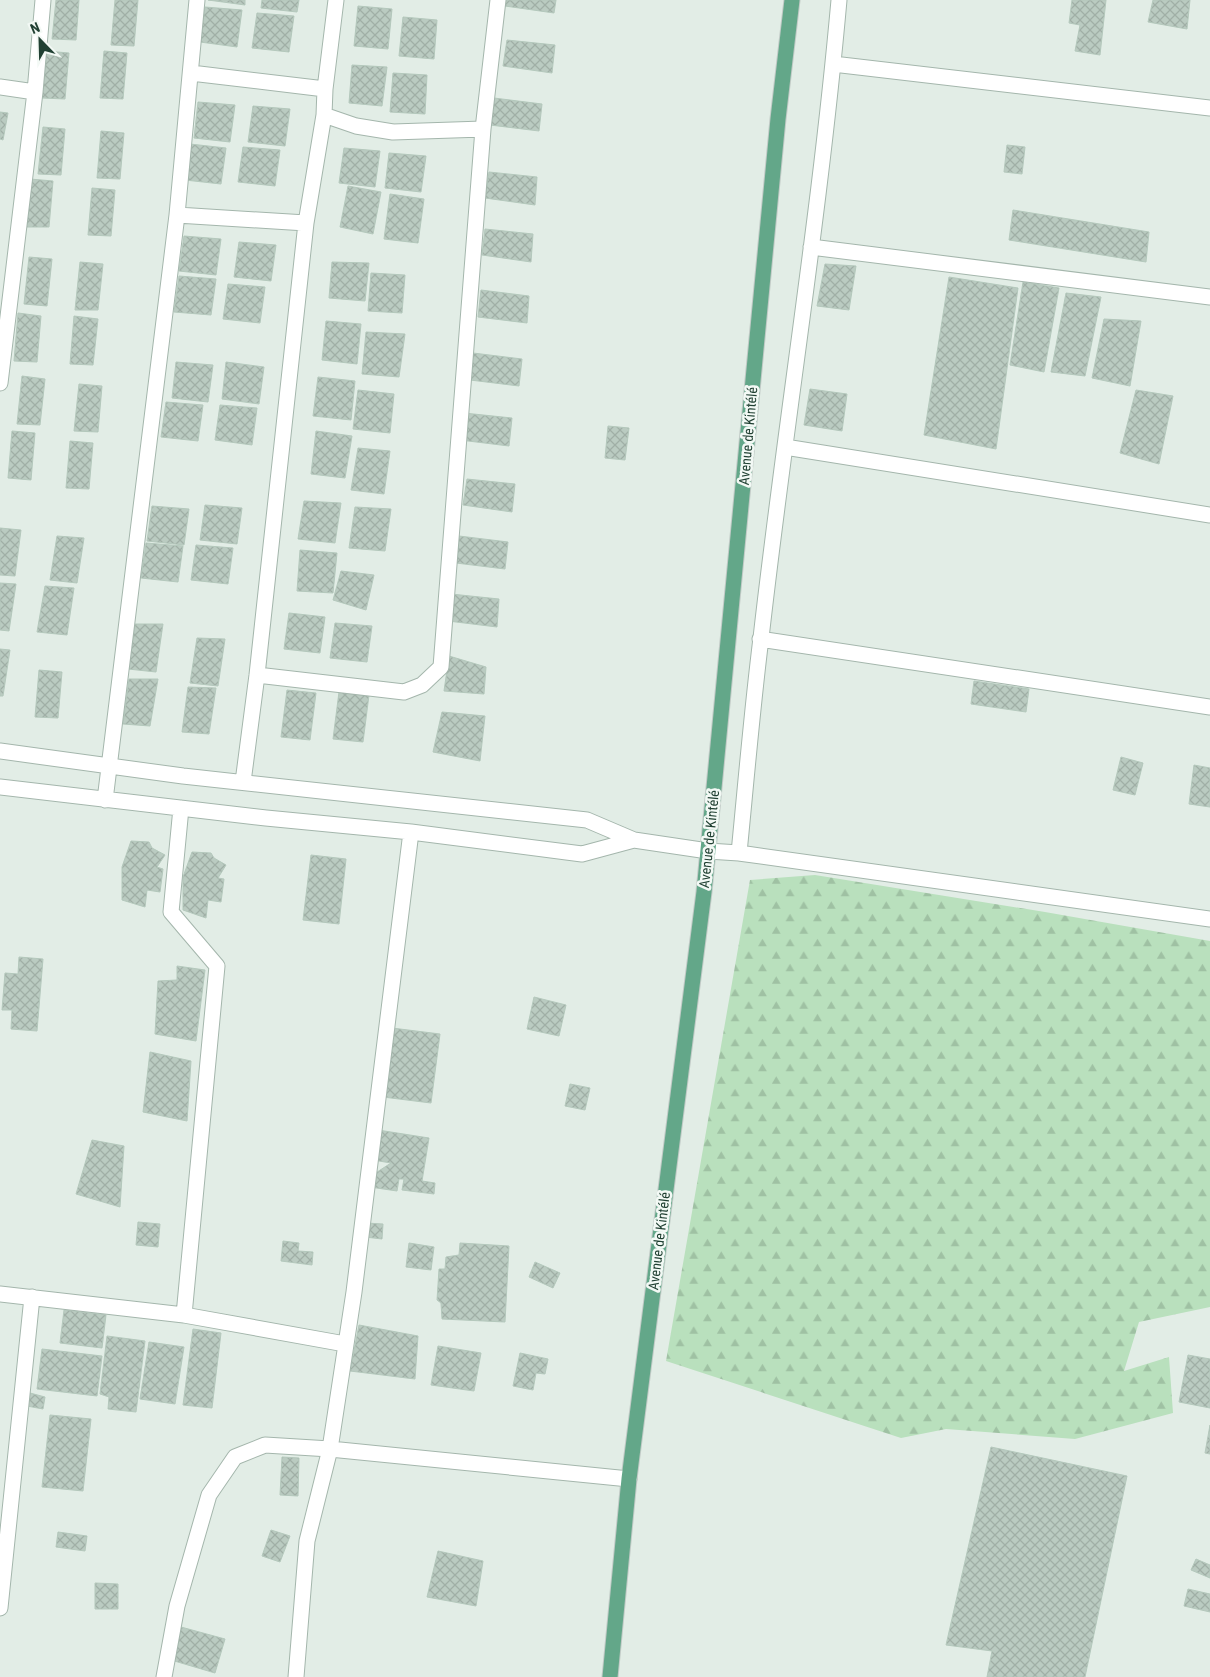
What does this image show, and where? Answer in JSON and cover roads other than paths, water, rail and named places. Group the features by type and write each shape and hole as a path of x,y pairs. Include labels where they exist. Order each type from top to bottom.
{"main road":[{"name":"Avenue de Kintélé","path":"610,1677 629,1479 704,892 776,139 792,0"}],"street":[{"path":"0,383 35,92 44,0"},
{"path":"105,800 177,215 197,0"},
{"path":"243,782 257,675 306,223 324,115 325,89 336,0"},
{"path":"257,675 404,692 422,685 441,667 483,129 498,0"},
{"path":"739,853 760,639 811,247 839,0"},
{"path":"833,64 1210,108"},
{"path":"191,73 325,89"},
{"path":"0,87 35,92"},
{"path":"324,115 356,126 393,132 483,129"},
{"path":"177,215 306,223"},
{"path":"811,247 1210,297"},
{"path":"785,447 1210,514"},
{"path":"760,639 1210,707"},
{"path":"0,751 183,776 587,820 634,840 1210,919"},
{"path":"0,787 411,832 582,854 634,840"},
{"path":"181,808 171,912 217,966 184,1315"},
{"path":"296,1677 307,1541 330,1449 354,1292 411,832"},
{"path":"0,1294 184,1315 345,1344"},
{"path":"0,1608 32,1297"},
{"path":"164,1677 177,1606 209,1495 235,1457 264,1445 330,1449 629,1479"}]}
